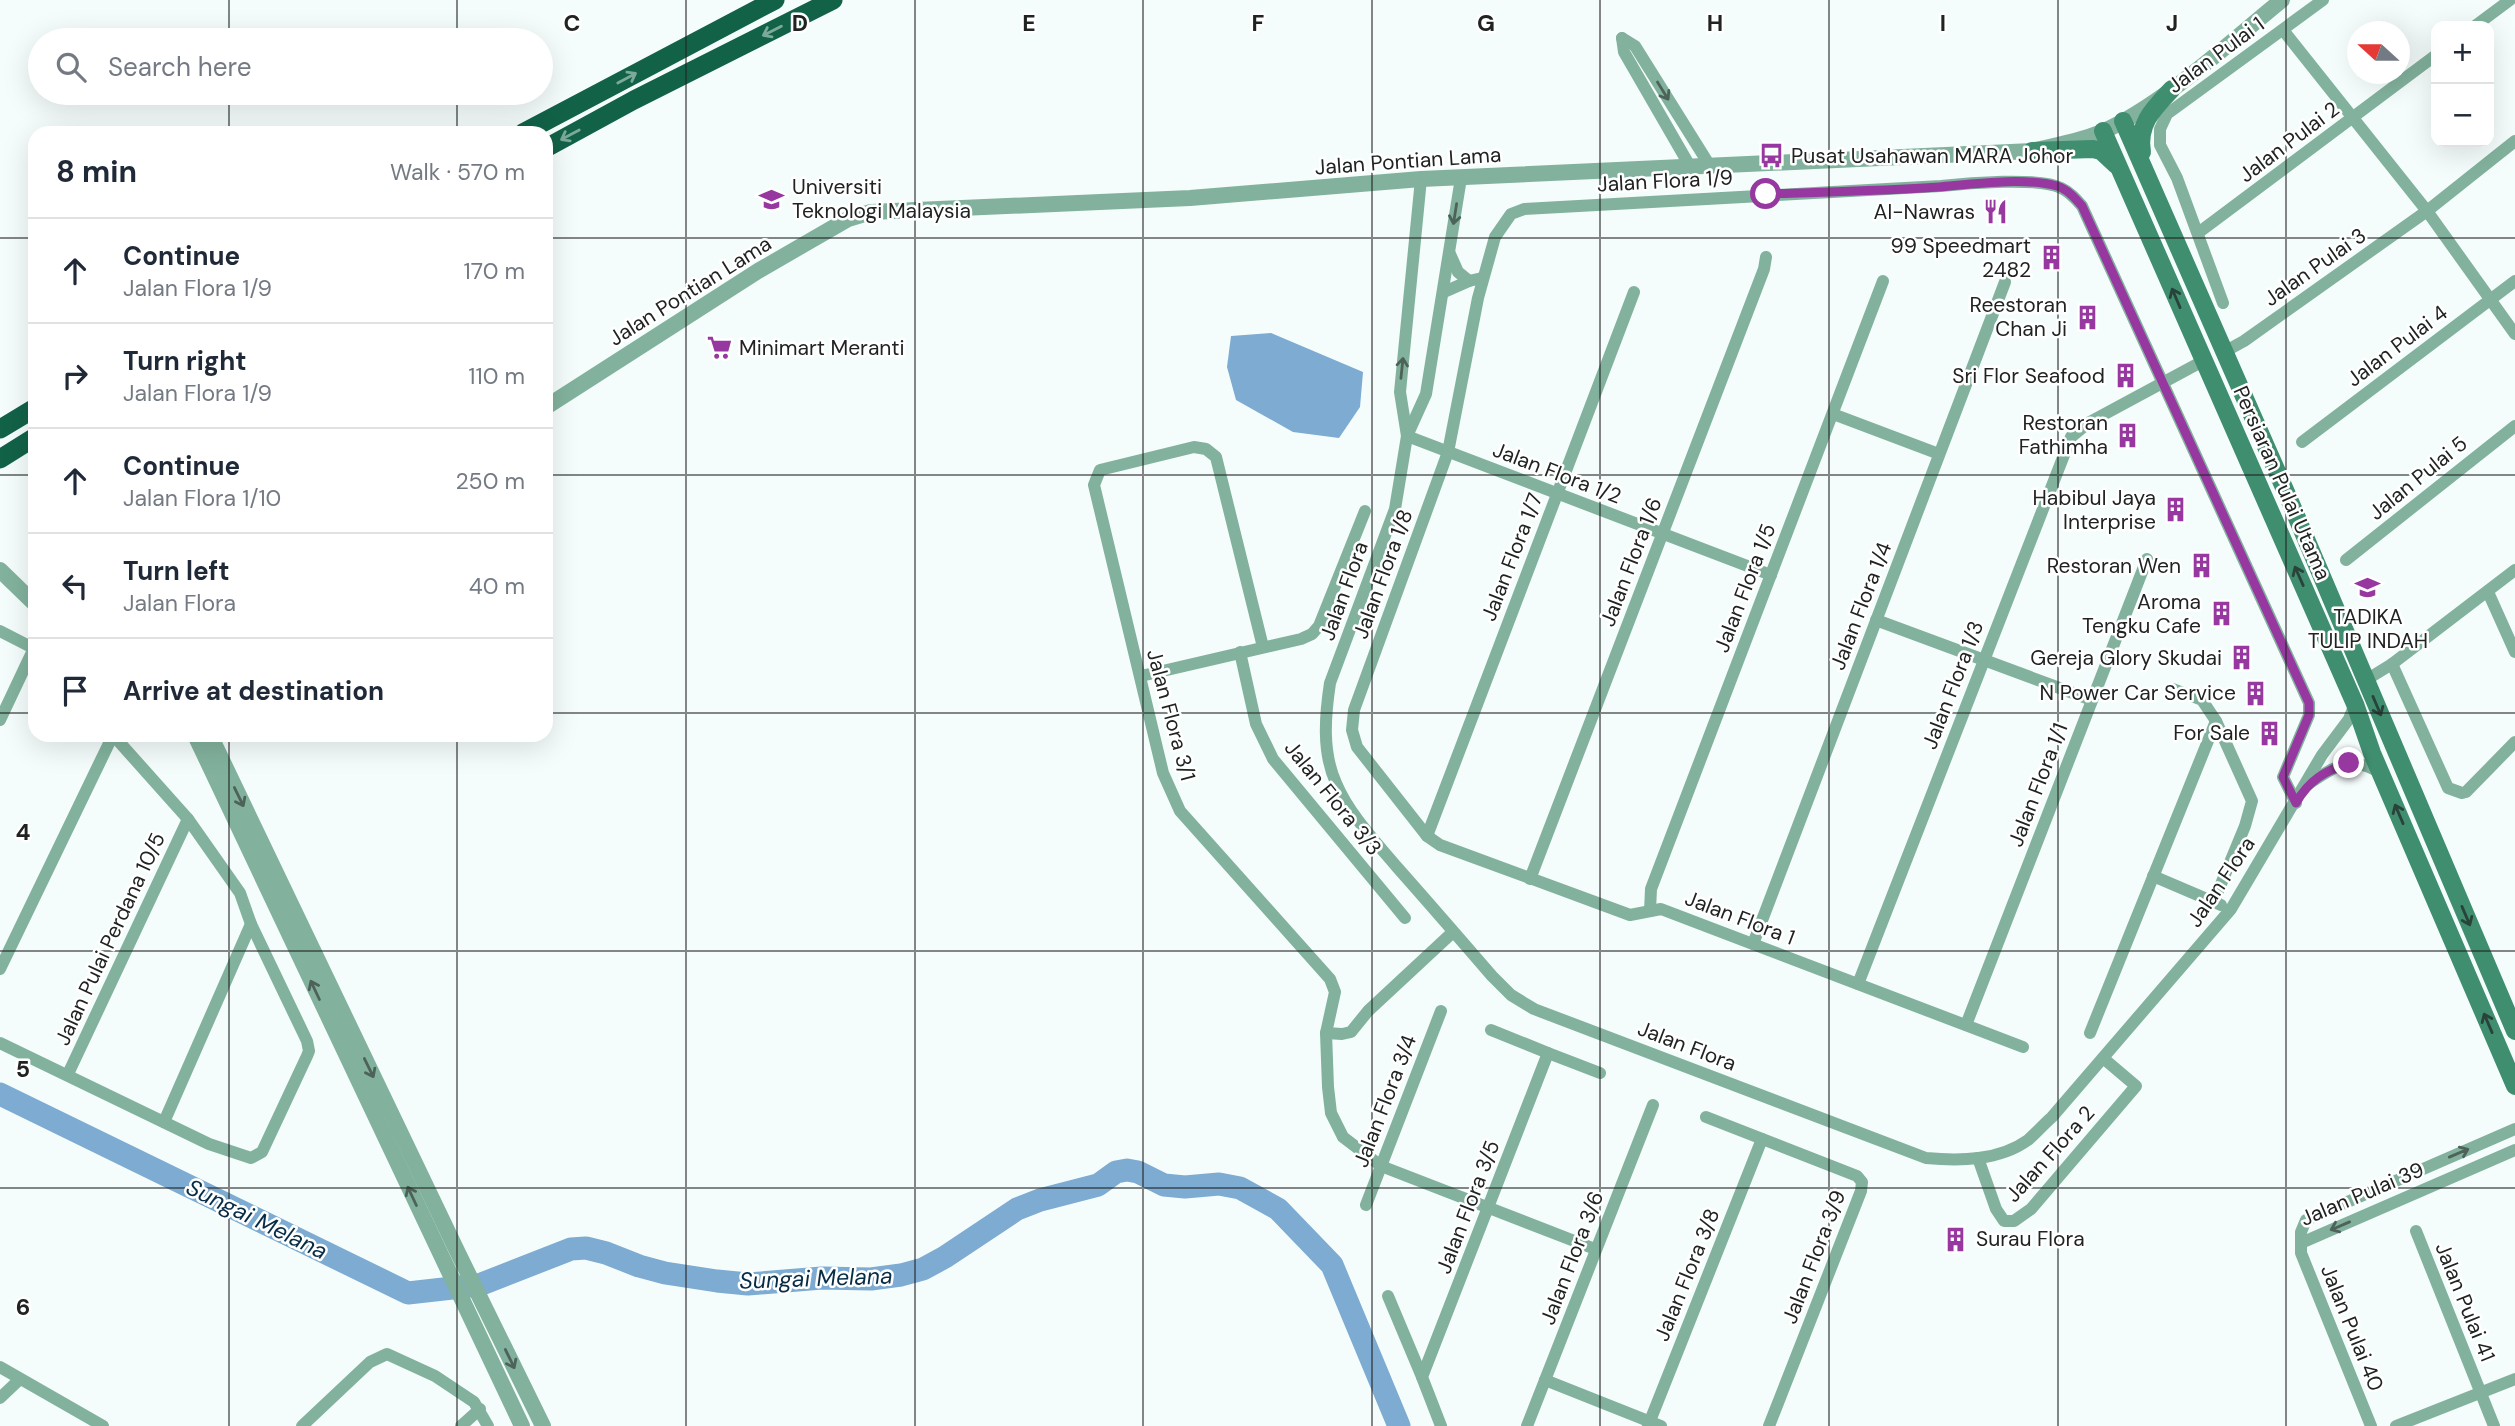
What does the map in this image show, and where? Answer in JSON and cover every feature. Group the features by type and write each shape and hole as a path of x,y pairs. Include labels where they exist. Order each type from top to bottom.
{"highway":[{"path":"536,126 775,0"},
{"path":"553,144 634,100 833,0"},
{"path":"0,429 28,412"},
{"path":"0,459 28,443"}],"main road":[{"path":"2147,176 2140,140 2141,130 2152,109 2172,89"},
{"name":"Persiaran Pulai Utama","path":"2123,121 2515,1031"},
{"name":"Persiaran Pulai Utama","path":"2103,131 2355,704 2382,774 2515,1086"},
{"path":"2032,151 2093,149 2105,154 2124,177"},
{"path":"2203,361 2224,352"}],"street":[{"name":"Jalan Pontian Lama","path":"553,403 758,271 848,219 871,212 1189,198 1421,179 2032,151 2103,131 2123,121 2172,89 2282,0"},
{"name":"Jalan Pulai 1","path":"2223,303 2177,178 2160,145 2161,124 2167,114 2323,0"},
{"path":"2482,21 2510,0"},
{"path":"2283,30 2427,211 2515,334"},
{"path":"1691,168 1624,52 1622,38 1635,46 1710,166"},
{"name":"Jalan Pulai 2","path":"2198,233 2431,59"},
{"name":"Jalan Pulai 3","path":"2224,352 2244,341 2427,211 2515,141"},
{"name":"Jalan Flora","path":"1461,178 1426,394 1407,436 1395,509 1330,682 1325,731 1336,783 1357,818 1510,995 1534,1009 1926,1158 1957,1161 2006,1151 2027,1140 2052,1117 2231,909 2355,704"},
{"name":"Jalan Flora","path":"1407,436 1400,392 1421,179"},
{"name":"Jalan Flora 1/9","path":"1448,452 1482,278 1494,237 1511,214 1524,209 1941,187 1975,182 2045,184 2060,187 2073,195 2082,206 2309,703 2309,715 2283,777 2296,803"},
{"path":"1450,250 1458,272 1469,281"},
{"name":"Jalan Flora 1/6","path":"1530,879 1764,269 1766,257"},
{"path":"1444,292 1482,278"},
{"name":"Jalan Flora 1/5","path":"1650,911 1651,889 1883,281"},
{"name":"Jalan Pulai 4","path":"2302,442 2515,281"},
{"name":"Jalan Flora 1/4","path":"1753,944 2005,282"},
{"name":"Jalan Flora 1/7","path":"1427,836 1634,292"},
{"name":"Jalan Flora 1/3","path":"1858,984 2071,436 2103,415 2203,361"},
{"path":"1832,414 1939,454"},
{"name":"Jalan Pulai 5","path":"2346,560 2515,426"},
{"name":"Jalan Flora 1/2","path":"1407,436 1771,575"},
{"path":"0,464 28,444"},
{"name":"Jalan Flora 3/1","path":"1263,647 1216,457 1206,449 1194,447 1100,470 1094,485 1163,773 1180,811 1330,979 1335,992 1326,1033 1331,1112 1338,1130 1343,1137 1381,1166 1595,1249"},
{"name":"Jalan Flora 1/8","path":"1354,710 1448,452"},
{"path":"1141,676 1301,639 1312,634 1319,626 1365,511"},
{"name":"Jalan Flora 1/1","path":"1966,1025 2147,559"},
{"path":"0,570 28,597"},
{"path":"2366,680 2392,664 2515,570"},
{"path":"2488,592 2515,652"},
{"path":"1876,620 2092,700"},
{"path":"0,631 28,646"},
{"name":"Jalan Flora 3/3","path":"1240,652 1256,724 1273,759 1405,918"},
{"path":"0,720 28,662"},
{"path":"2392,664 2451,790 2466,792 2515,742"},
{"path":"2174,689 2202,700 2217,721 2252,801 2245,826 2214,901"},
{"name":"Jalan Flora 1","path":"1354,710 1352,730 1357,747 1427,836 1440,845 1630,915 1661,909 2023,1047"},
{"path":"2090,1032 2217,721"},
{"path":"0,969 110,742"},
{"path":"0,1043 245,1158 256,1158 262,1152 309,1051 251,924 240,893 188,819 119,742"},
{"path":"198,742 522,1426"},
{"path":"213,742 543,1426"},
{"path":"2305,786 2322,774 2349,763 2365,764 2382,774"},
{"name":"Jalan Pulai Perdana 10/5","path":"68,1074 188,819"},
{"path":"2153,876 2231,909"},
{"path":"164,1122 251,924"},
{"path":"1326,1033 1351,1032 1368,1011 1453,932"},
{"name":"Jalan Flora 3/4","path":"1366,1205 1441,1011"},
{"path":"1491,1030 1600,1073"},
{"name":"Jalan Flora 3/5","path":"1423,1377 1548,1053"},
{"name":"Jalan Flora 2","path":"1979,1158 1996,1209 2004,1221 2014,1222 2031,1209 2136,1086 2103,1058"},
{"name":"Jalan Flora 3/6","path":"1527,1426 1653,1105"},
{"name":"Jalan Flora 3/9","path":"1706,1116 1857,1176 1862,1182 1861,1191 1769,1426"},
{"name":"Jalan Pulai 39","path":"2515,1129 2306,1220 2301,1232 2301,1243 2515,1150"},
{"name":"Jalan Flora 3/8","path":"1653,1425 1762,1139"},
{"name":"Jalan Pulai 41","path":"2416,1231 2494,1426"},
{"name":"Jalan Pulai 40","path":"2301,1243 2301,1253 2371,1426"},
{"path":"1388,1296 1441,1426"},
{"path":"303,1426 370,1362 387,1354 435,1376 474,1402 488,1426"},
{"path":"0,1367 103,1426"},
{"path":"0,1398 19,1380"},
{"path":"1545,1380 1653,1425"},
{"path":"2396,1426 2515,1380"},
{"path":"461,1426 480,1409"}],"water":[{"path":"1271,333 1363,372 1360,407 1339,438 1293,432 1236,400 1227,367 1231,336"}],"waterway":[{"name":"Sungai Melana","path":"0,1094 408,1293 479,1285 571,1249 586,1248 665,1273 717,1281 748,1284 822,1278 871,1279 923,1269 1017,1209 1098,1185 1116,1172 1138,1172 1164,1185 1185,1187 1219,1184 1240,1188 1278,1209 1332,1265 1399,1426"}],"place":[{"name":"Pusat Usahawan MARA Johor","path":"1771,156"},
{"name":"Universiti Teknologi Malaysia","path":"772,199"},
{"name":"Al-Nawras","path":"1995,212"},
{"name":"99 Speedmart 2482","path":"2051,258"},
{"name":"Reestoran Chan Ji","path":"2087,317"},
{"name":"Minimart Meranti","path":"719,348"},
{"name":"Sri Flor Seafood","path":"2125,376"},
{"name":"Restoran Fathimha","path":"2128,435"},
{"name":"Habibul Jaya Interprise","path":"2176,510"},
{"name":"Restoran Wen","path":"2201,566"},
{"name":"TADIKA TULIP INDAH","path":"2368,588"},
{"name":"Aroma Tengku Cafe","path":"2221,614"},
{"name":"Gereja Glory Skudai","path":"2242,658"},
{"name":"N Power Car Service","path":"2256,693"},
{"name":"For Sale","path":"2270,733"},
{"name":"Surau Flora","path":"1956,1239"}],"route":[{"path":"1766,194 1941,187 1975,182 2045,184 2060,187 2073,195 2082,206 2118,282 2309,703 2309,715 2283,777 2296,803 2305,786 2322,774 2349,763"}]}
